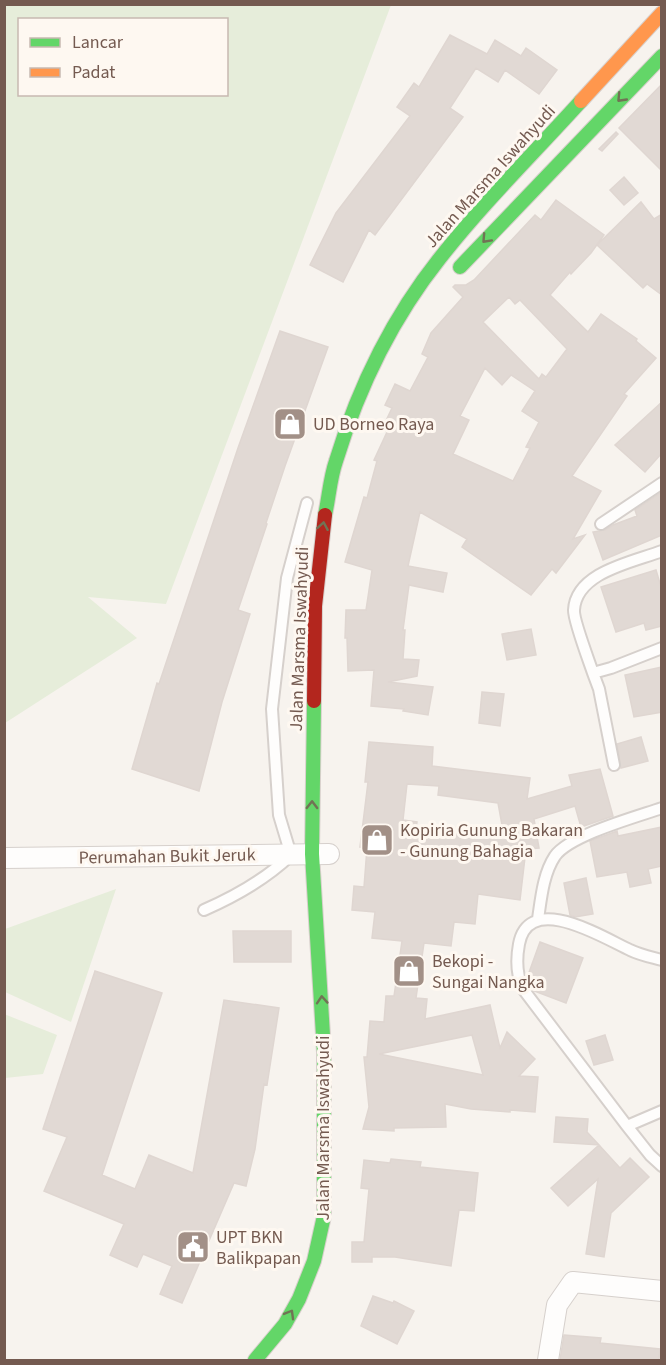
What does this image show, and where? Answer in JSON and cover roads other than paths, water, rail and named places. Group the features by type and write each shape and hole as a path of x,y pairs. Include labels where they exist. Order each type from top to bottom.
{"highway":[{"name":"Jalan Marsma Iswahyudi","path":"255,1360 285,1324 299,1299 314,1261 324,1216 325,854 315,606 321,533 335,463 372,369 396,322 439,259 480,211 662,13"},
{"path":"451,279 483,242 662,56"}],"street":[{"name":"Perumahan Bukit Jeruk","path":"4,858 325,854"},
{"path":"548,1360 557,1305 573,1282 662,1291"}],"lane":[{"path":"601,524 662,483"},
{"path":"204,910 230,899 275,870 291,855 279,815 272,709 287,578 307,503"},
{"path":"614,765 599,689 573,612 580,592 589,580 662,551"},
{"path":"592,672 611,668 662,648"},
{"path":"538,919 544,885 555,856 565,847 597,831 662,808"},
{"path":"662,960 643,955 606,937 557,919 538,919 527,925 520,937 517,962 519,981 523,989 627,1126 662,1166"},
{"path":"627,1126 662,1111"}],"place":[{"name":"UD Borneo Raya","path":"290,424"},
{"name":"Kopiria Gunung Bakaran - Gunung Bahagia","path":"377,840"},
{"name":"Bekopi - Sungai Nangka","path":"409,971"},
{"name":"UPT BKN Balikpapan","path":"193,1247"}]}
